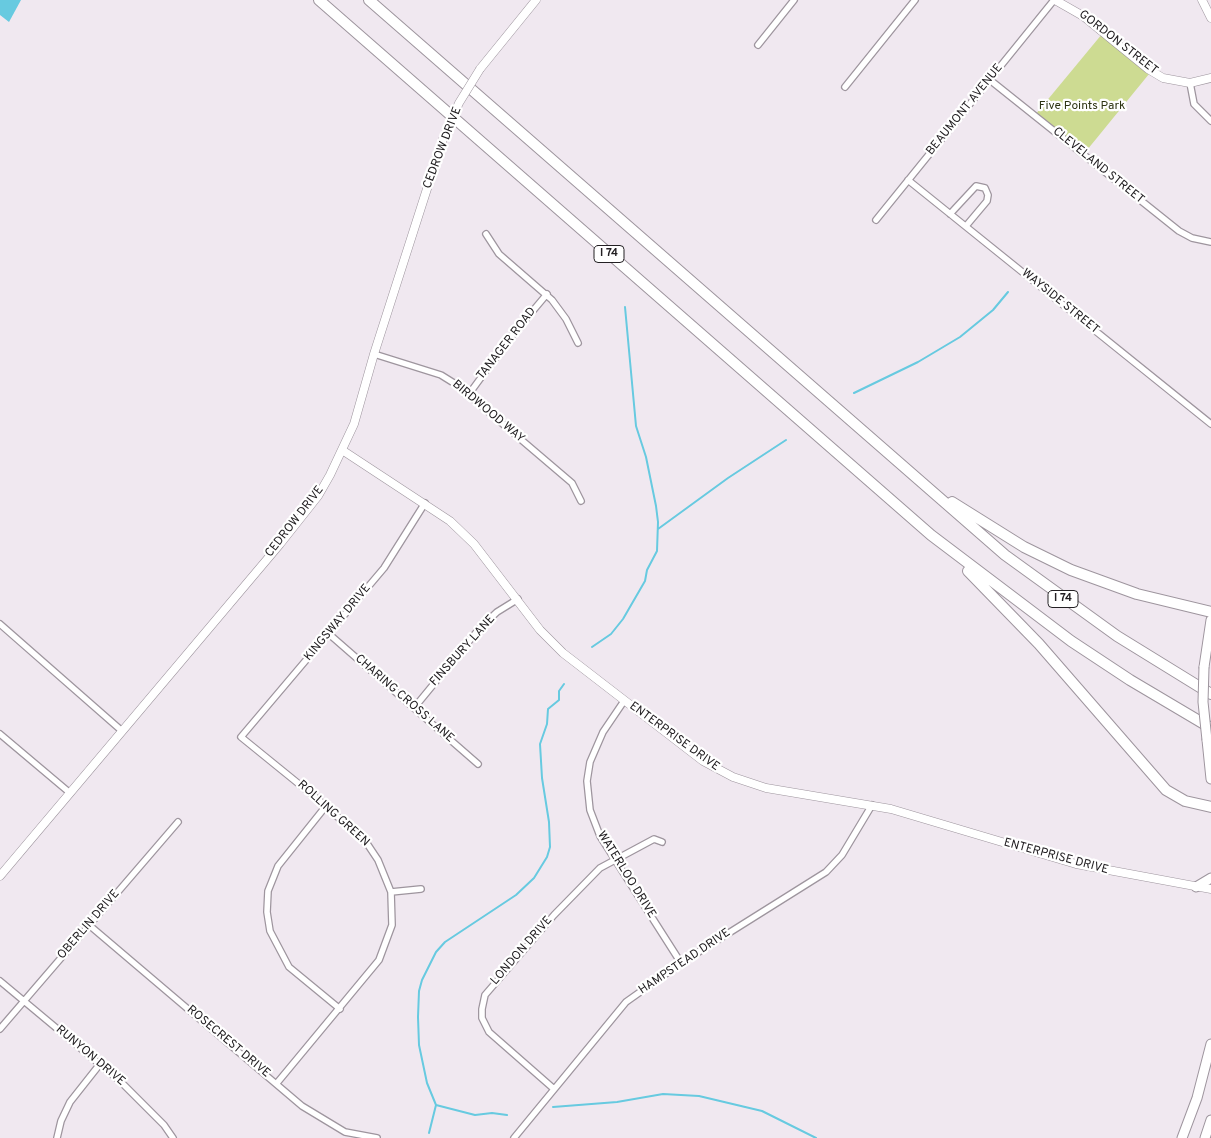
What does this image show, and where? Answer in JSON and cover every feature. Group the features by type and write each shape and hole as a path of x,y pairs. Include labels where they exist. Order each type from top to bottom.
{"highway":[{"name":"I 74","path":"319,0 931,535 1071,641 1130,680 1211,728"},
{"name":"I 74","path":"370,0 928,486 992,544 1054,592 1146,655 1211,694"},
{"path":"928,486 1024,547 1071,570 1137,594 1211,612"},
{"path":"931,535 1024,627 1166,790 1185,801 1211,807"}],"main road":[{"path":"1211,620 1204,667 1203,702 1211,779"},
{"path":"1196,887 1211,878"},
{"path":"1182,1138 1197,1098 1211,1044"},
{"path":"1204,1138 1211,1120"}],"street":[{"name":"CEDROW DRIVE","path":"0,876 303,515 330,475 354,424 374,354 443,140 459,103 480,69 536,0"},
{"path":"758,45 794,0"},
{"path":"845,88 915,0"},
{"name":"BEAUMONT AVENUE","path":"876,220 1055,0"},
{"name":"GORDON STREET","path":"1055,0 1083,16 1155,74 1170,80 1190,83 1211,78"},
{"path":"1202,0 1209,8 1211,18"},
{"name":"CLEVELAND STREET","path":"990,80 1179,230 1192,238 1211,242"},
{"path":"1190,83 1194,104 1211,121"},
{"name":"WAYSIDE STREET","path":"908,180 1211,424"},
{"path":"950,214 976,186 986,188 987,201 966,226"},
{"path":"486,234 499,254 547,294 566,319 578,343"},
{"name":"TANAGER ROAD","path":"468,394 510,338 547,294"},
{"name":"BIRDWOOD WAY","path":"374,354 441,375 468,394 572,483 581,501"},
{"name":"ENTERPRISE DRIVE","path":"342,450 450,521 474,544 540,630 563,654 703,761 733,777 766,788 872,805 1069,862 1211,889"},
{"name":"KINGSWAY DRIVE","path":"241,737 384,568 425,503"},
{"name":"FINSBURY LANE","path":"414,708 479,629 497,612 518,599"},
{"path":"0,624 122,731"},
{"name":"CHARING CROSS LANE","path":"329,634 478,764"},
{"name":"WATERLOO DRIVE","path":"624,701 596,744 590,762 587,781 588,800 593,820 615,859 681,962"},
{"path":"0,734 70,793"},
{"name":"ROLLING GREEN","path":"241,737 326,806 369,846 378,860 391,892 392,925 379,960 277,1083"},
{"name":"HAMPSTEAD DRIVE","path":"514,1138 626,1002 681,962 826,872 842,855 872,805"},
{"path":"326,806 278,866 268,891 267,912 270,931 289,967 340,1009"},
{"name":"OBERLIN DRIVE","path":"0,1029 178,822"},
{"name":"LONDON DRIVE","path":"554,1089 490,1032 482,1018 483,1001 488,990 554,915 600,868 654,839 662,842"},
{"path":"391,892 421,889"},
{"name":"ROSECREST DRIVE","path":"89,925 302,1106 345,1132 359,1137 377,1138"},
{"name":"RUNYON DRIVE","path":"0,981 127,1088 173,1138"},
{"path":"57,1138 67,1107 100,1064"}],"green space":[{"name":"Five Points Park","path":"1102,34 1149,74 1083,155 1035,115"}],"water":[{"path":"0,0 21,0 9,22 0,15"}],"waterway":[{"path":"854,393 918,362 960,337 993,310 1008,292"},
{"path":"592,647 611,634 623,619 645,581 647,570 657,551 658,522 656,506 646,457 636,426 625,307"},
{"path":"658,529 728,478 786,440"},
{"path":"429,1133 436,1105 427,1083 419,1045 419,991 422,980 436,952 445,942 516,895 534,878 547,857 550,847 549,822 542,778 540,744 547,724 548,709 559,700 559,691 564,684"},
{"path":"553,1107 617,1102 663,1094 699,1096 762,1111 816,1138"},
{"path":"436,1105 475,1115 492,1113 507,1115"}]}
